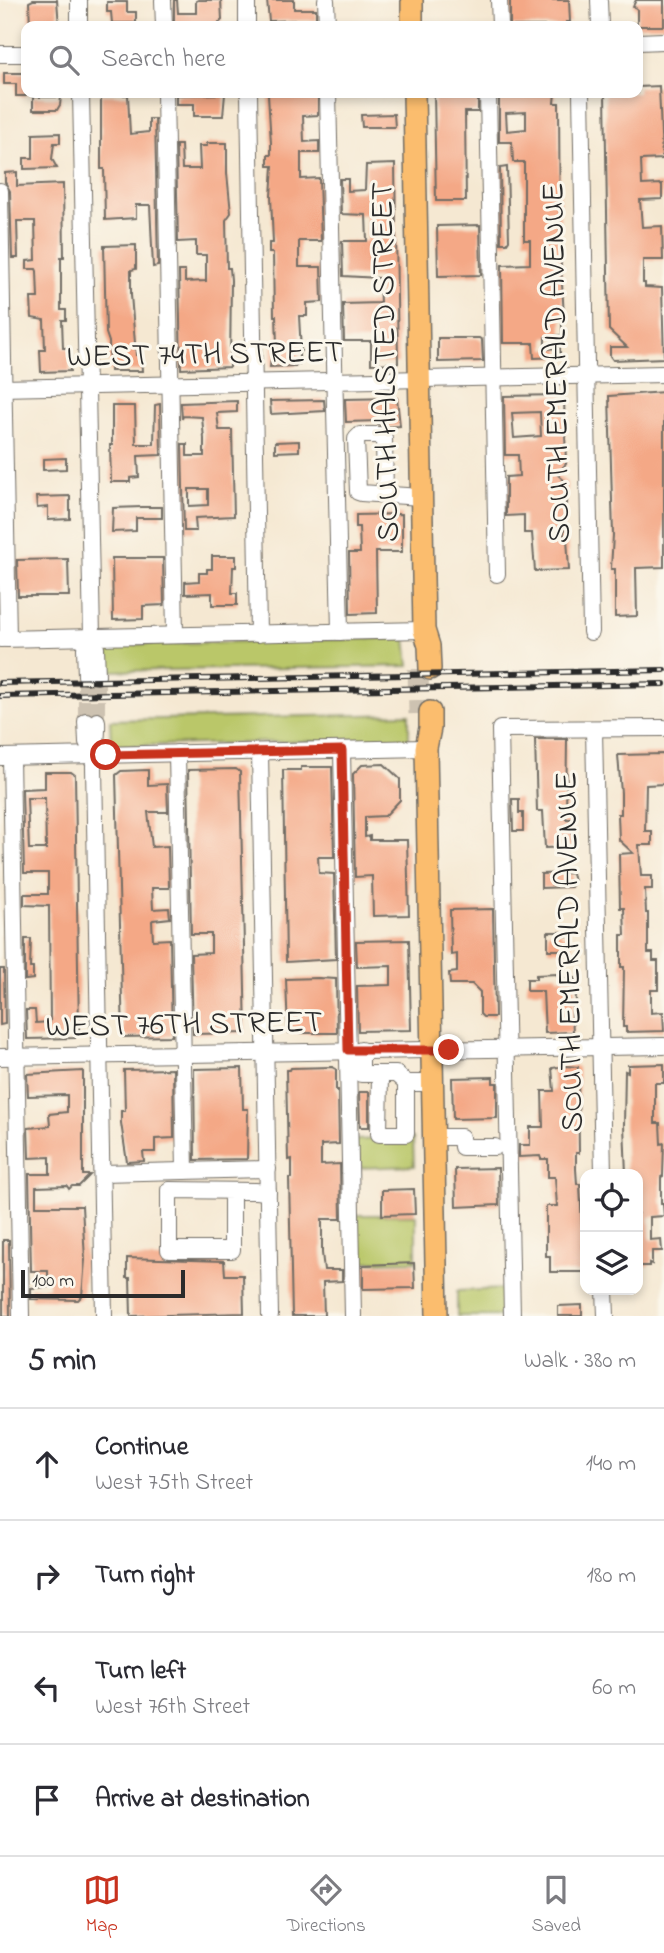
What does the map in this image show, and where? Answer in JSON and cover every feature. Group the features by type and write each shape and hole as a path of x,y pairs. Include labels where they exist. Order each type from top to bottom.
{"main road":[{"path":"412,0 412,21"},
{"name":"SOUTH HALSTED STREET","path":"414,98 424,630 418,646 424,669"},
{"path":"424,713 419,728 426,748 437,1316"}],"street":[{"path":"79,0 79,21"},
{"path":"163,0 163,21"},
{"path":"247,0 247,21"},
{"path":"326,0 327,21"},
{"path":"499,0 500,21"},
{"path":"599,0 600,21"},
{"path":"643,42 664,41"},
{"path":"0,54 21,54"},
{"path":"81,98 92,637 85,648 91,676"},
{"path":"165,98 175,635"},
{"path":"248,98 258,634"},
{"path":"328,98 340,632"},
{"path":"488,98 497,574"},
{"name":"SOUTH EMERALD AVENUE","path":"582,98 591,632"},
{"path":"0,191 4,639 424,630"},
{"name":"WEST 74TH STREET","path":"2,388 664,374"},
{"path":"386,495 421,496"},
{"path":"92,721 87,742 94,755 104,1316"},
{"path":"512,1316 500,729 664,728"},
{"name":"SOUTH EMERALD AVENUE","path":"594,729 603,1169"},
{"path":"21,1316 8,1057 6,757 426,748"},
{"path":"342,750 354,1050 353,1316"},
{"path":"260,752 271,1316"},
{"path":"177,753 185,1171"},
{"name":"WEST 76TH STREET","path":"8,1057 664,1046"},
{"path":"391,1049 379,1134 406,1133 406,1083"},
{"path":"354,1050 361,1074 396,1074 406,1083 433,1083"},
{"path":"406,1119 461,1137 462,1147 495,1147"},
{"path":"102,1172 268,1168"},
{"path":"232,1191 232,1250 169,1250 169,1190 232,1191 268,1192"},
{"path":"605,1295 606,1316"}],"green space":[{"path":"406,638 409,666 108,671 108,645"},
{"path":"409,714 409,739 111,746 110,720"},
{"path":"413,1138 414,1166 356,1168 355,1140"},
{"path":"357,1215 416,1215 416,1261 357,1262"},
{"path":"506,1289 506,1316 457,1316 457,1291"}],"building":[{"path":"57,0 59,21 30,21 29,2"},
{"path":"174,0 177,0 178,13 196,13 196,1 221,0 221,21 174,21"},
{"path":"267,0 294,0 294,9 316,9 316,20 269,21"},
{"path":"510,0 569,0 570,21 510,21"},
{"path":"636,0 664,0 664,26 643,26 643,21 637,21 637,9 633,6"},
{"path":"107,2 127,2 127,12 136,12 136,21 112,21 111,12 107,12"},
{"path":"4,73 21,73 21,96 16,96 16,84 4,84"},
{"path":"659,86 662,159 641,160 642,185 662,184 662,199 640,200 642,227 662,226 663,260 643,260 643,283 645,287 662,288 664,358 613,360 610,347 627,347 609,330 605,98 643,98 643,87"},
{"path":"33,98 61,98 57,110 33,110"},
{"path":"101,98 128,98 130,134 149,132 149,119 155,119 158,266 153,267 150,205 136,205 136,218 105,220 104,169 101,169"},
{"path":"176,98 225,98 223,116 194,116 194,104 176,104"},
{"path":"268,98 318,98 318,115 303,116 304,142 319,141 319,153 301,153 301,179 319,178 321,241 299,241 299,267 321,267 322,302 307,303 307,316 299,316 301,351 299,364 296,366 270,367 273,344 277,344 273,253 269,253 269,243 273,243 273,166 268,166 271,143"},
{"path":"434,98 478,99 478,112 465,112 466,201 436,201"},
{"path":"499,98 554,98 554,103 559,103 560,250 564,317 562,335 545,337 545,349 560,348 560,357 534,358 533,343 503,343 502,265 530,264 530,240 524,240 524,162 513,162 512,142 499,142","holes":["526,112 526,129 507,131 506,113"]},
{"path":"394,114 395,127 362,127 361,115"},
{"path":"60,133 60,143 54,143 52,159 57,168 24,169 24,158 33,158 33,134"},
{"path":"207,143 227,143 231,213 226,220 227,268 230,268 231,280 230,367 181,369 179,271 185,271 185,282 206,281 206,255 196,255 196,241 178,242 176,145 181,145 182,169 200,169 199,146 207,146"},
{"path":"395,164 398,363 371,364 371,341 344,341 343,304 380,303 379,278 343,276 342,241 367,241 366,215 341,214 340,179 348,179 348,191 365,190 366,165"},
{"path":"507,167 509,240 507,243 501,243 500,168"},
{"path":"17,172 17,186 63,184 64,257 61,257 61,310 66,310 66,320 62,320 63,348 69,348 70,371 41,372 40,350 45,350 44,320 32,318 31,298 38,298 37,271 27,269 27,261 36,260 35,221 17,221 18,258 12,258 10,191 5,182 5,173"},
{"path":"480,225 481,275 438,276 437,226"},
{"path":"136,245 136,269 131,270 131,295 136,355 141,355 142,371 110,371 106,333 104,246"},
{"path":"438,338 479,338 482,340 483,361 438,362"},
{"path":"664,392 664,567 636,568 637,616 615,617 615,569 611,569 613,535 609,396"},
{"path":"560,395 564,398 566,464 557,474 567,483 564,538 567,538 569,570 535,571 532,533 524,533 524,515 506,516 506,477 519,476 518,455 505,455 504,396","holes":["540,412 541,436 514,438 512,413"]},
{"path":"397,398 400,426 386,427 378,424 378,421 346,422 345,399"},
{"path":"324,400 325,411 271,414 270,401"},
{"path":"237,401 237,412 217,413 219,430 232,430 234,516 195,518 196,531 184,531 182,444 187,444 187,456 204,456 202,417 183,416 182,419 181,403","holes":["189,489 208,489 208,505 189,506"]},
{"path":"160,404 161,455 138,456 139,477 130,478 130,482 111,482 112,406 135,406 136,444 154,444 155,405"},
{"path":"299,441 299,451 275,452 275,442"},
{"path":"66,458 66,469 43,470 43,459"},
{"path":"70,496 70,519 48,520 48,507 37,508 36,497"},
{"path":"162,507 162,518 136,518 136,531 112,532 113,508"},
{"path":"402,514 402,552 376,552 377,613 350,614 349,553 360,553 356,515"},
{"path":"212,556 236,556 232,593 237,593 237,605 212,605 212,593 185,594 185,582 199,581 199,573 207,573 207,569 212,569"},
{"path":"112,558 163,558 164,605 143,606 143,619 113,620"},
{"path":"68,559 69,596 18,596 17,560"},
{"path":"535,739 567,739 566,819 572,819 573,847 545,848 543,811 537,811"},
{"path":"664,754 664,784 646,785 645,831 652,831 652,845 639,845 641,876 652,876 652,889 645,889 648,953 653,953 653,961 658,961 658,990 651,990 651,1013 663,1012 664,1031 626,1032 626,1027 623,1027 624,967 621,967 621,935 625,935 624,908 620,908 619,854 633,853 619,840 618,814 621,814 621,793 618,755"},
{"path":"384,764 400,779 400,800 385,816 365,817 365,837 370,836 370,840 407,840 409,915 373,916 372,876 355,877 353,774 362,765"},
{"path":"301,767 332,767 334,857 318,857 319,873 334,874 336,959 286,962 283,770 301,770"},
{"path":"236,769 240,772 246,1033 193,1034 191,954 211,953 211,934 191,934 188,770"},
{"path":"148,770 148,785 167,784 168,812 148,812 152,847 168,846 169,888 152,888 153,909 169,908 170,918 152,921 153,940 170,939 172,1036 123,1037 116,775 121,771"},
{"path":"45,772 71,772 75,775 79,1030 75,1030 75,1038 27,1039 26,1010 35,1010 36,1023 50,1022 49,906 24,905 24,894 48,894 48,873 24,873 22,789 45,788","holes":["27,798 45,798 46,849 29,849"]},
{"path":"512,799 519,799 519,813 523,813 523,831 513,831"},
{"path":"572,873 574,882 571,887 541,888 541,874"},
{"path":"493,909 495,1017 483,1017 480,1014 480,992 472,984 450,984 449,973 457,972 457,954 451,955 450,910"},
{"path":"548,932 562,932 562,936 571,936 572,950 548,950"},
{"path":"25,939 31,939 30,968 33,968 33,979 25,980"},
{"path":"409,940 411,1030 358,1031 357,986 391,985 391,966 357,967 356,941"},
{"path":"0,969 4,969 5,1024 0,1025"},
{"path":"557,974 558,978 575,978 573,1032 545,1033 543,991 527,991 527,979 536,979 536,975"},
{"path":"286,979 336,979 337,1033 288,1033"},
{"path":"664,1064 664,1083 655,1083 655,1123 660,1123 661,1144 664,1143 661,1204 664,1216 650,1217 650,1240 661,1239 662,1251 652,1251 652,1264 649,1263 649,1266 643,1266 643,1169 626,1169 625,1071 628,1072 628,1065"},
{"path":"578,1067 579,1153 576,1153 576,1169 577,1184 580,1184 580,1272 550,1272 550,1256 546,1256 546,1206 557,1206 555,1177 548,1177 548,1159 541,1159 540,1156 519,1157 519,1145 530,1145 530,1127 543,1127 542,1091 554,1091 552,1068"},
{"path":"242,1068 243,1109 248,1109 247,1159 195,1160 194,1069"},
{"path":"173,1069 174,1138 155,1139 155,1152 143,1152 144,1161 127,1162 121,1123 121,1111 125,1111 124,1070"},
{"path":"336,1069 338,1090 339,1144 321,1145 321,1165 340,1164 341,1219 322,1219 322,1253 324,1270 342,1270 342,1281 323,1282 324,1316 292,1316 289,1178 292,1178 292,1159 288,1160 286,1070"},
{"path":"83,1071 83,1175 90,1175 79,1186 69,1189 67,1186 36,1187 36,1206 82,1206 85,1260 82,1296 78,1300 31,1299 31,1288 48,1287 48,1271 31,1271 29,1174 50,1174 50,1157 29,1158 28,1128 50,1126 49,1114 67,1112 67,1095 28,1096 27,1074"},
{"path":"493,1077 493,1083 497,1083 497,1118 453,1119 452,1078"},
{"path":"359,1092 369,1092 369,1127 360,1127"},
{"path":"498,1168 499,1205 456,1207 455,1169"},
{"path":"414,1189 415,1214 382,1215 382,1190"},
{"path":"3,1240 9,1240 10,1316 3,1316"},
{"path":"127,1258 224,1261 225,1275 243,1275 244,1313 131,1316"},
{"path":"414,1263 415,1288 363,1289 363,1265"},
{"path":"582,1305 582,1316 558,1316 558,1306"}],"tunnel":[{"path":"418,669 419,714"},
{"path":"86,676 86,721"},
{"path":"97,676 97,721"}],"railway":[{"path":"0,683 664,670"},
{"path":"0,696 664,684"}],"route":[{"path":"106,755 342,750 348,1050 449,1050"}]}
